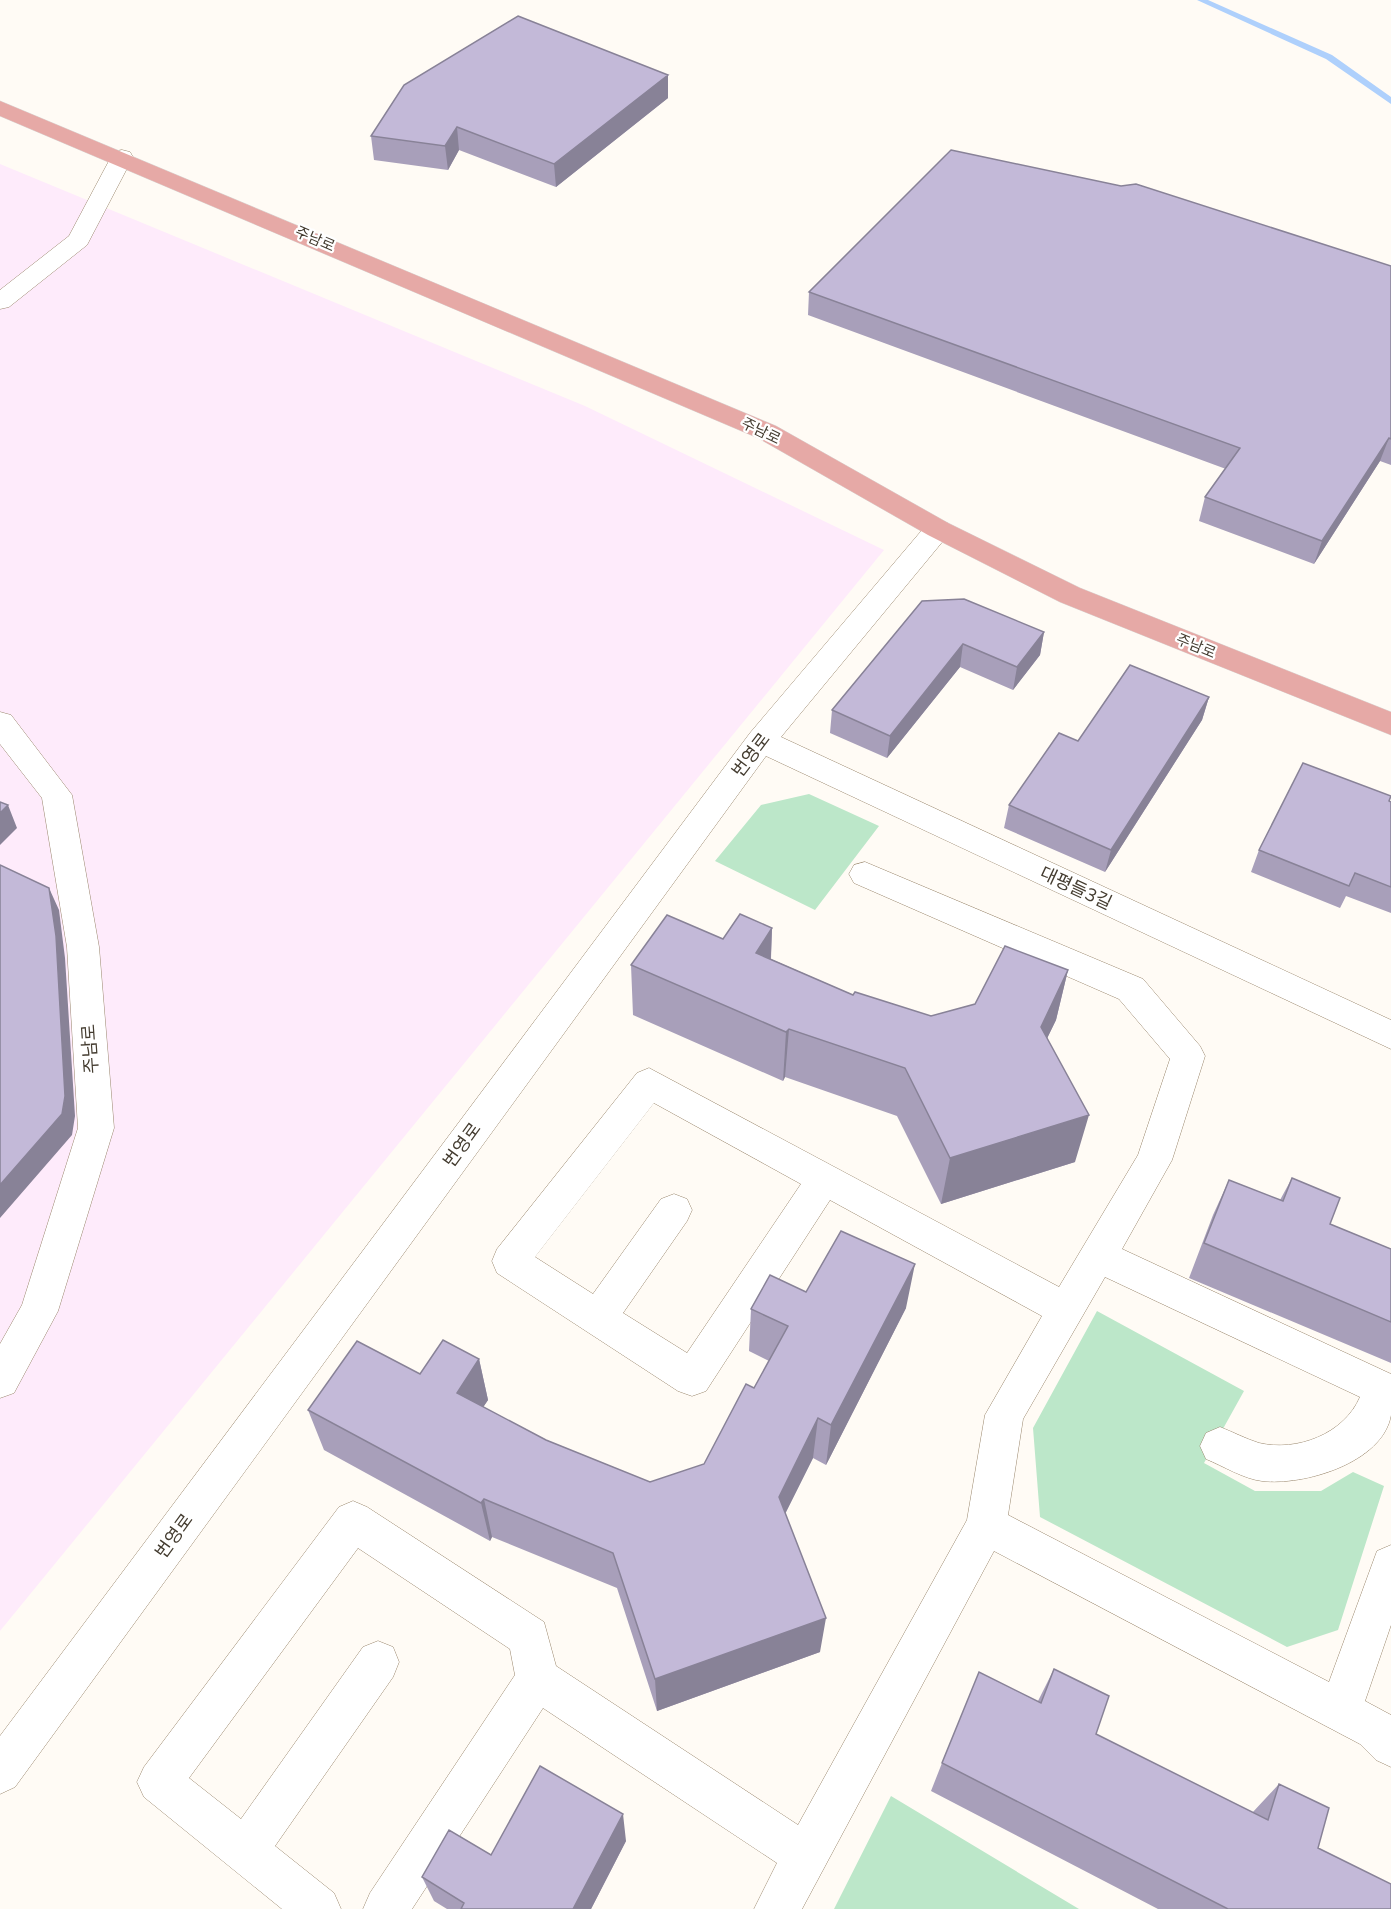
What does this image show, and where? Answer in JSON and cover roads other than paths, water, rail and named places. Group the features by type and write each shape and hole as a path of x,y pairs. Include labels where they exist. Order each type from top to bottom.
{"main road":[{"name":"주남로","path":"0,108 122,157 767,432 938,529 1070,595 1391,724"}],"street":[{"path":"0,302 79,240 122,157"},
{"name":"번영로","path":"0,1772 761,741 938,529"},
{"name":"주남로","path":"0,723 57,795 83,947 96,1128 39,1311 0,1380"},
{"name":"대평들3길","path":"761,741 1391,1035"},
{"path":"777,1909 986,1525 1004,1415 1154,1160 1188,1056 1131,989 865,874"},
{"path":"824,1179 692,1378 510,1261 649,1083 1066,1310"},
{"path":"597,1318 674,1210"},
{"path":"1098,1256 1383,1389 1369,1422 1337,1451 1296,1463 1260,1462 1220,1446"},
{"path":"318,1909 159,1782 353,1521 529,1637 537,1679 386,1909"},
{"path":"986,1525 1375,1729 1391,1745"},
{"path":"1340,1711 1391,1565"},
{"path":"245,1851 378,1662"},
{"path":"537,1679 806,1856"}],"waterway":[{"path":"1201,0 1329,57 1391,101"}]}
